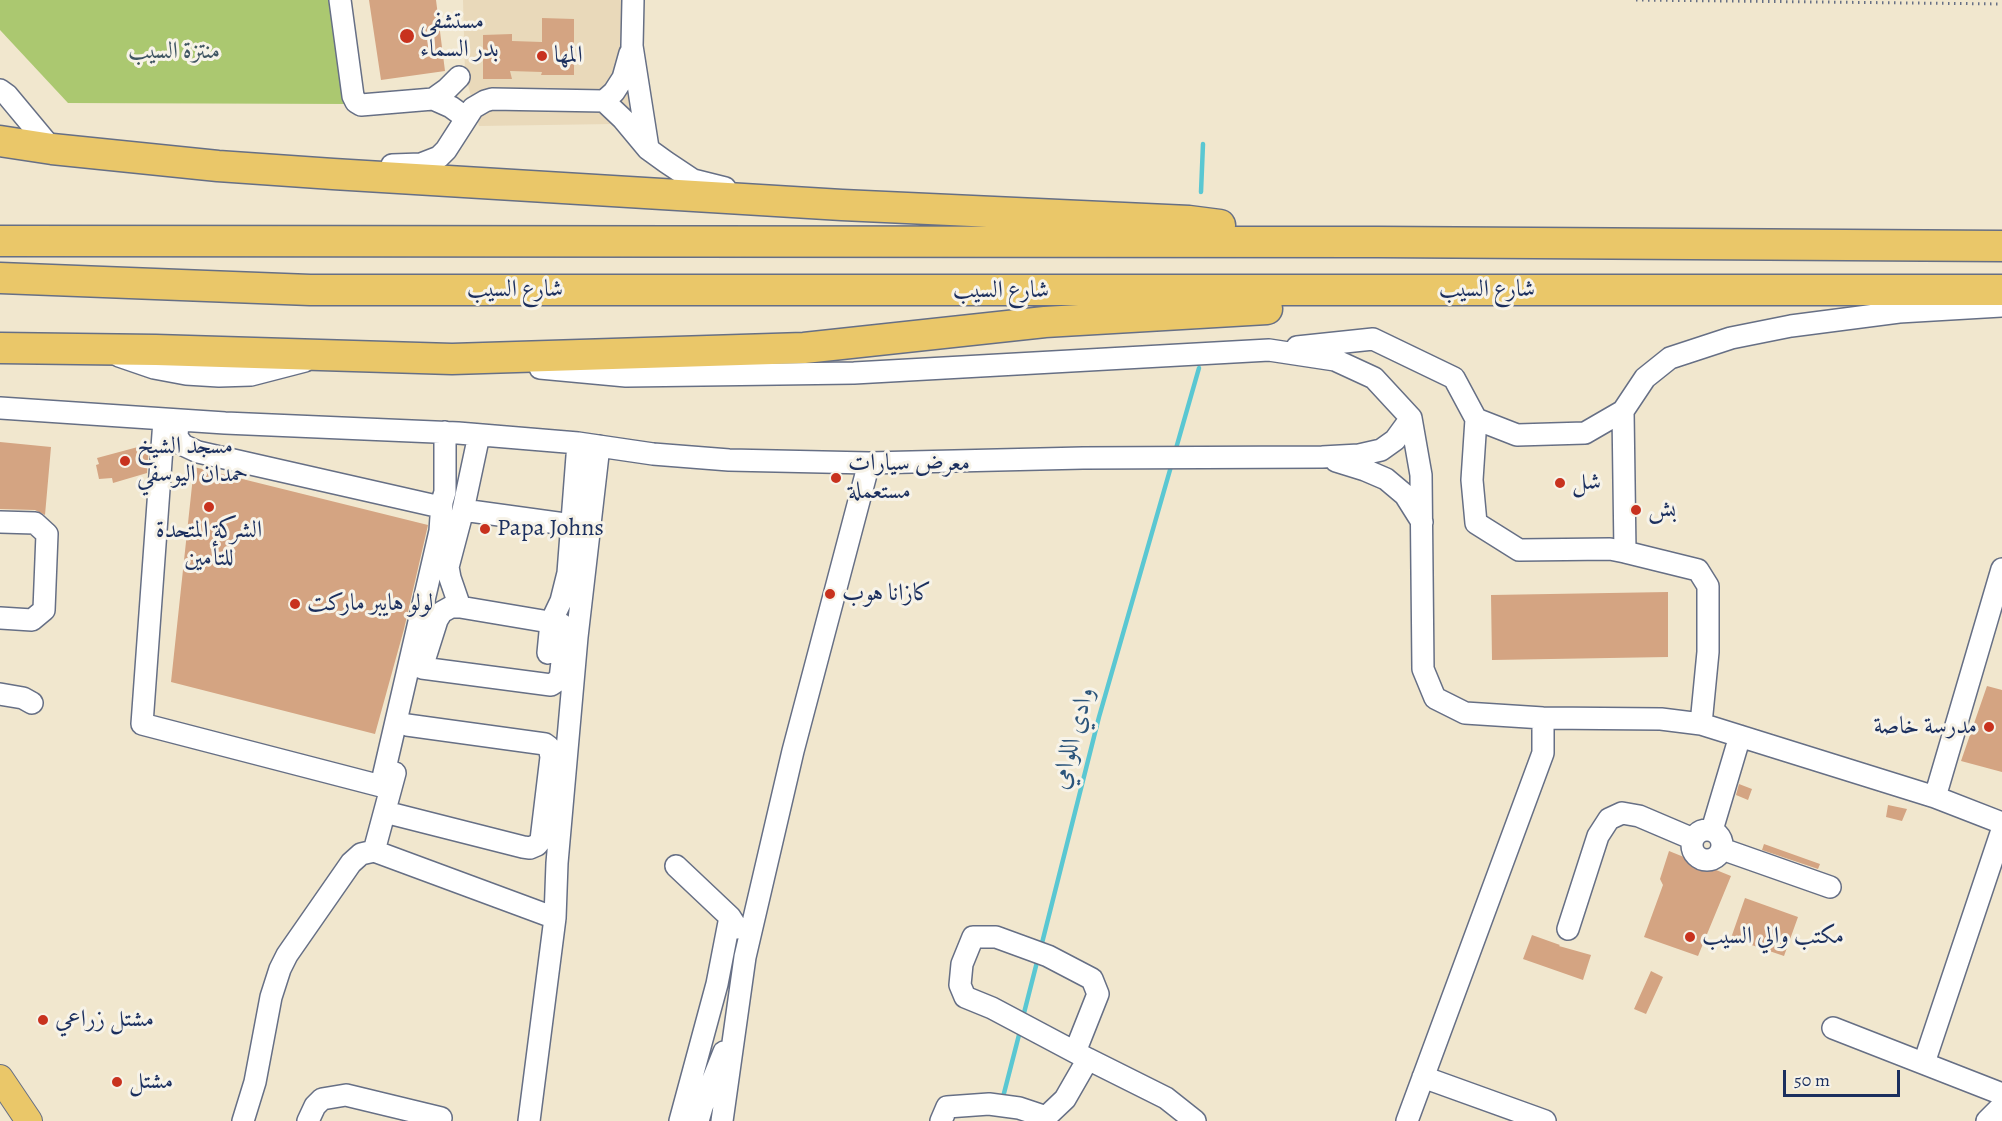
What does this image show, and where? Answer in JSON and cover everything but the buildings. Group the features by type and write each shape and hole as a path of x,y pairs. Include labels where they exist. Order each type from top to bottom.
{"highway":[{"path":"0,141 52,149 218,166"},
{"path":"0,159 218,166 842,205 1189,221 1378,242"},
{"name":"شارع السيب","path":"0,241 1378,242 2002,246"},
{"name":"شارع السيب","path":"0,278 322,290 2002,290"},
{"path":"0,348 452,359 804,348 1045,322 1388,303 1605,296 1702,290"}],"main road":[{"path":"0,1078 29,1121"}],"street":[{"path":"340,0 353,96 356,102 362,105 433,99 451,107 466,118"},
{"path":"633,0 632,46 648,148"},
{"path":"604,101 614,92 622,78 632,46"},
{"path":"433,99 459,77 466,118"},
{"path":"0,90 7,95 52,149"},
{"path":"218,166 421,165 440,157 478,104 492,99 604,101 648,148 693,180 774,196 842,205"},
{"path":"1476,419 1517,435 1585,433 1623,411 1644,378 1670,358 1731,338 1791,326 1899,312 2002,306"},
{"path":"452,359 626,376 854,374 1269,350 1373,339 1454,378 1476,419 1472,480 1476,523 1519,549 1610,549 1698,570 1708,586 1708,652 1701,724"},
{"path":"1269,350 1335,360 1374,378 1412,418 1421,475 1423,669 1436,698 1465,713 1544,718 1650,719 1701,724 1935,797 2002,823"},
{"path":"0,408 171,420 445,432 589,444 653,454 729,460 869,463 1359,455 1381,450 1395,440 1412,418"},
{"path":"1623,411 1625,552"},
{"path":"171,420 177,437 183,445 198,452 436,506 441,502"},
{"path":"171,420 142,724 381,786 440,531 441,502 446,482 445,432"},
{"path":"460,607 448,567 479,435"},
{"path":"548,653 551,622 561,601 568,573 572,525 589,444"},
{"path":"529,1121 555,918 558,851 577,637 589,444"},
{"path":"1322,457 1386,479 1405,495 1422,523"},
{"path":"722,1121 745,957 793,751 869,463"},
{"path":"463,510 572,525"},
{"path":"0,522 35,523 47,534 44,610 32,620 0,618"},
{"path":"1935,797 2002,569"},
{"path":"374,851 430,637 442,612 450,607 460,607 563,624 566,630 560,679 551,685 422,668"},
{"path":"0,694 23,698 32,703"},
{"path":"1407,1121 1543,753 1544,718"},
{"path":"385,812 530,848 541,840 551,752 545,744 407,725"},
{"path":"1709,839 1740,736"},
{"path":"1568,929 1598,836 1609,819 1623,813 1709,839 1830,887"},
{"path":"1924,1063 2002,830"},
{"path":"243,1121 255,1082 271,997 280,969 287,955 355,858 367,851 374,851 555,918"},
{"path":"676,866 730,917 739,932 745,957"},
{"path":"680,1121 717,984 730,917"},
{"path":"941,1121 947,1107 989,1104 1019,1108 1046,1117 1065,1099 1082,1055 1098,994 1092,979 1048,956 996,937 972,937 962,964 960,985 965,997 992,1008 1082,1055 1166,1098 1195,1121"},
{"path":"698,1121 735,1023"},
{"path":"1833,1028 2002,1094"},
{"path":"1423,1077 1545,1121"},
{"path":"308,1121 315,1106 322,1099 346,1095 441,1118"},
{"path":"1987,1121 2002,1106"}],"path":[{"path":"1636,0 2002,4"}],"shaded area":[{"path":"463,0 644,0 640,49 650,122 479,126 465,74"}],"green space":[{"name":"منتزة السيب","path":"0,0 332,0 348,104 68,103 0,30"}],"waterway":[{"name":"وادي اللوامي","path":"1201,192 1203,144"},
{"name":"وادي اللوامي","path":"1175,452 1199,368"},
{"name":"وادي اللوامي","path":"1041,947 1099,717 1172,463"},
{"name":"وادي اللوامي","path":"1023,1017 1038,958"},
{"name":"وادي اللوامي","path":"1002,1101 1020,1031"}],"place":[{"name":"مستشفى بدر السماء","path":"407,36"},
{"name":"المها","path":"542,56"},
{"name":"مسجد الشيخ حمدان اليوسفي","path":"125,461"},
{"name":"معرض سيارات مستعملة","path":"836,478"},
{"name":"شل","path":"1560,483"},
{"name":"الشركة المتحدة للتأمين","path":"209,507"},
{"name":"بش","path":"1636,510"},
{"name":"Papa Johns","path":"485,529"},
{"name":"كازانا هوب","path":"830,594"},
{"name":"لولو هايبر ماركت","path":"295,604"},
{"name":"مدرسة خاصة","path":"1989,727"},
{"name":"مكتب والي السيب","path":"1690,937"},
{"name":"مشتل زراعي","path":"43,1020"},
{"name":"مشتل","path":"117,1082"}]}
